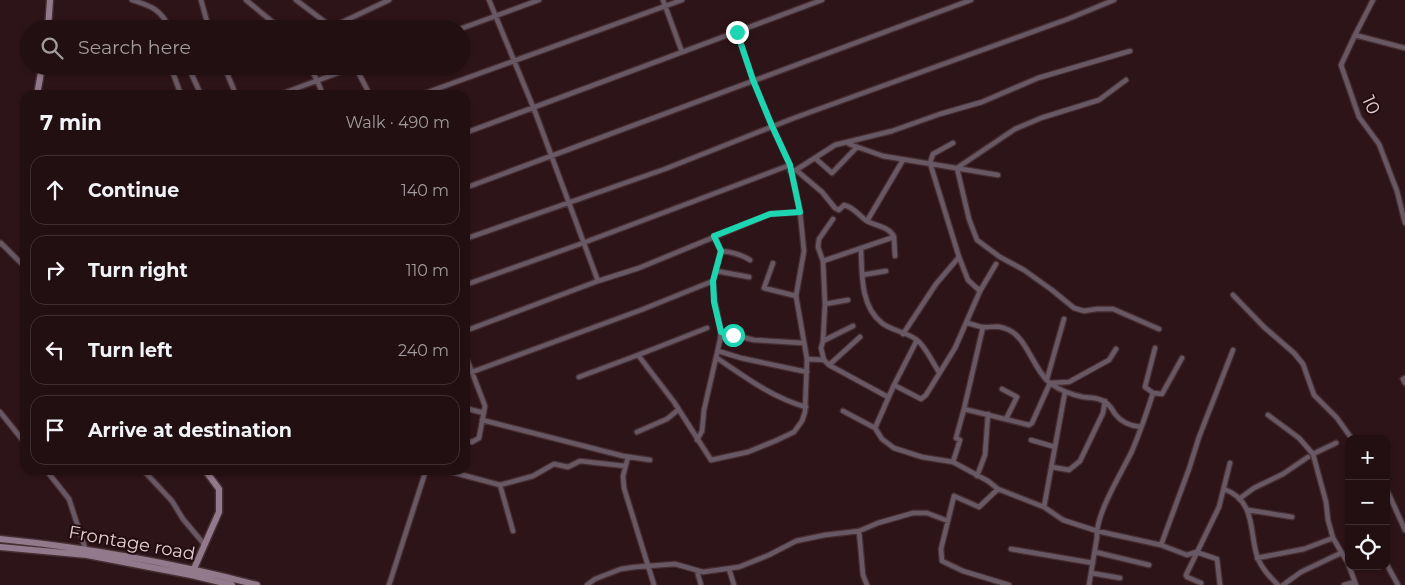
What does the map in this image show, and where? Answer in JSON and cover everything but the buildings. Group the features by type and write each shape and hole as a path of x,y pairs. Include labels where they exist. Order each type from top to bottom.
{"main road":[{"path":"49,20 50,0"},
{"path":"38,90 40,75"},
{"path":"209,475 219,489 219,512 192,572 232,585"},
{"name":"Frontage road","path":"0,539 86,552 144,558 192,572 257,585"},
{"path":"0,546 86,552"}],"street":[{"path":"132,0 157,10 166,20"},
{"path":"201,0 207,20"},
{"path":"246,0 270,20"},
{"path":"296,0 322,20"},
{"path":"348,20 386,0"},
{"path":"489,0 534,109 598,281"},
{"path":"470,25 539,0"},
{"path":"663,0 682,52"},
{"path":"434,90 682,0"},
{"path":"470,131 534,109 822,0"},
{"path":"470,186 970,0"},
{"path":"470,237 665,169 772,126 1068,19 1114,0"},
{"name":"10","path":"1373,0 1342,65 1358,117 1379,144 1399,199 1405,223"},
{"path":"638,355 711,460 748,452 794,432 802,422 806,407 808,372 796,296 804,251 800,212 790,165 753,80 737,32"},
{"path":"1355,35 1405,48"},
{"path":"790,171 796,170 835,145 892,131 982,102 1038,78 1130,51"},
{"path":"174,75 179,90"},
{"path":"192,75 199,90"},
{"path":"228,75 234,90"},
{"path":"314,75 321,90"},
{"path":"291,90 331,75"},
{"path":"360,75 367,90"},
{"path":"956,168 1015,129 1041,118 1099,100 1126,80"},
{"path":"848,143 883,156 998,175"},
{"path":"953,143 933,154 930,163 959,257 968,280 980,291"},
{"path":"815,158 832,173 856,147"},
{"path":"867,221 903,160"},
{"path":"470,283 790,165"},
{"path":"956,168 977,240 1000,258 1024,270 1074,308 1084,311 1112,309 1159,329"},
{"path":"796,170 822,192 835,208 839,210 844,205 849,206 867,221 891,231 894,237 895,256"},
{"path":"1399,199 1405,199"},
{"path":"470,329 669,256 770,214 800,212"},
{"path":"833,220 819,239 818,247 823,261 825,304 822,348 824,360 829,365 888,397"},
{"path":"697,440 702,431 704,410 717,358 721,332 714,302 713,281 721,251 714,236"},
{"path":"823,261 894,237"},
{"path":"0,244 20,262"},
{"path":"861,248 862,275 871,312 882,323 917,340 939,372"},
{"path":"721,251 733,252 750,260"},
{"path":"903,334 936,284 959,257"},
{"path":"773,264 764,288 796,296"},
{"path":"894,384 921,399 926,395 955,348 980,291 996,264"},
{"path":"716,271 749,278"},
{"path":"862,275 886,271"},
{"path":"472,372 713,281"},
{"path":"1233,294 1264,327 1294,353 1303,364 1314,395 1349,435"},
{"path":"825,304 848,300"},
{"path":"964,409 1031,424 1049,381 1064,319"},
{"path":"967,323 983,327 998,326 1011,331 1022,341 1035,366 1049,381 1066,392 1105,401 1116,415 1131,426 1141,427"},
{"path":"823,341 852,326"},
{"path":"953,462 960,440 956,438 983,327"},
{"path":"579,377 707,328"},
{"path":"721,332 754,340 803,343"},
{"path":"829,365 860,337"},
{"path":"875,428 894,384 917,340"},
{"path":"1155,348 1146,386 1153,393 1162,394 1182,358"},
{"path":"1049,381 1069,382 1109,360 1116,349"},
{"path":"1161,545 1232,350"},
{"path":"718,351 741,358 808,372"},
{"path":"717,358 752,383 806,407"},
{"path":"807,359 824,360"},
{"path":"470,367 485,406 479,438 470,441"},
{"path":"1405,378 1403,379 1405,383"},
{"path":"1002,389 1017,397 1006,419"},
{"path":"1044,507 1066,392"},
{"path":"1089,585 1098,537 1097,531 1103,510 1131,452 1153,393"},
{"path":"1052,467 1069,470 1080,461 1103,413 1105,401"},
{"path":"470,409 484,412"},
{"path":"637,432 667,419 678,410"},
{"path":"843,411 875,428 882,439 894,448 922,457 953,462 988,481 998,489 1044,507 1063,520 1097,531 1161,545 1187,555 1196,552 1217,559 1220,585"},
{"path":"0,412 20,437"},
{"path":"977,476 985,455 988,414"},
{"path":"1268,414 1299,438 1313,454 1326,502 1333,538 1345,560"},
{"path":"482,420 628,457 650,460"},
{"path":"1031,440 1055,448"},
{"path":"1313,454 1336,443"},
{"path":"628,457 623,476 624,488 654,585"},
{"path":"1239,499 1254,488 1283,474 1308,457"},
{"path":"463,475 500,485 533,476 554,464 568,467 580,461 625,466"},
{"path":"1201,583 1186,576 1219,507 1230,463"},
{"path":"50,475 69,499 86,552"},
{"path":"149,475 172,500 183,519 204,544"},
{"path":"389,585 424,475"},
{"path":"500,485 513,531"},
{"path":"998,489 979,507 954,496 941,549 942,561 962,571 1000,584 1009,585"},
{"path":"1224,490 1239,499 1248,510 1257,558 1268,576 1278,585"},
{"path":"1390,497 1405,530"},
{"path":"1248,510 1292,518"},
{"path":"587,585 595,579 621,569 675,564 703,572 739,567 769,555 796,541 859,531 878,523 913,513 927,514 948,521"},
{"path":"859,531 863,575 867,585"},
{"path":"1257,558 1304,549 1333,538"},
{"path":"1011,549 1093,563"},
{"path":"1095,552 1149,565"},
{"path":"1282,585 1301,572 1341,553"},
{"path":"729,569 734,585"},
{"path":"1344,585 1355,584 1350,570"},
{"path":"1390,570 1398,585"},
{"path":"697,571 700,585"},
{"path":"1091,573 1120,578"}],"route":[{"path":"733,335 721,332 714,302 713,281 721,251 714,236 770,214 800,212 790,165 753,80 737,32"}]}
